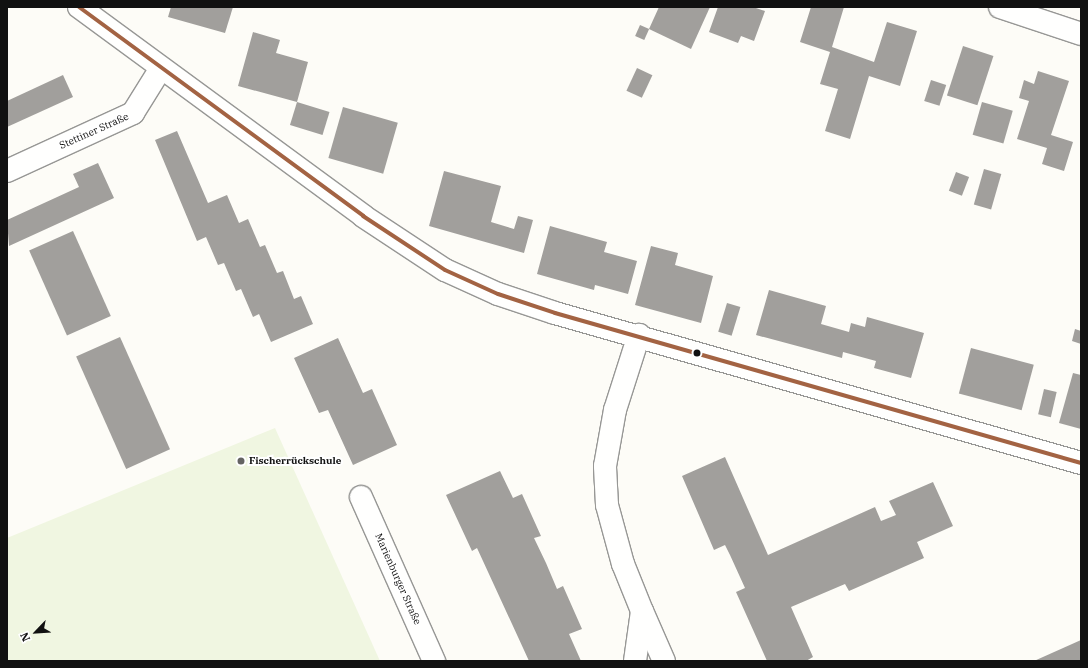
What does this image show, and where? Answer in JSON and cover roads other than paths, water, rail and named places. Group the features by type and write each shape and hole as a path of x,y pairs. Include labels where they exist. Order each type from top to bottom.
{"street":[{"path":"79,7 363,216 445,270 498,294 555,313 639,335 1081,463"},
{"path":"1000,7 1081,34"},
{"name":"Stettiner Straße","path":"7,171 133,113 161,68"},
{"path":"639,335 615,410 605,466 607,505 623,564 664,661"},
{"name":"Marienburger Straße","path":"361,497 434,661"},
{"path":"635,661 642,611"}],"place":[{"name":"Fischerrückschule","path":"241,461"}]}
